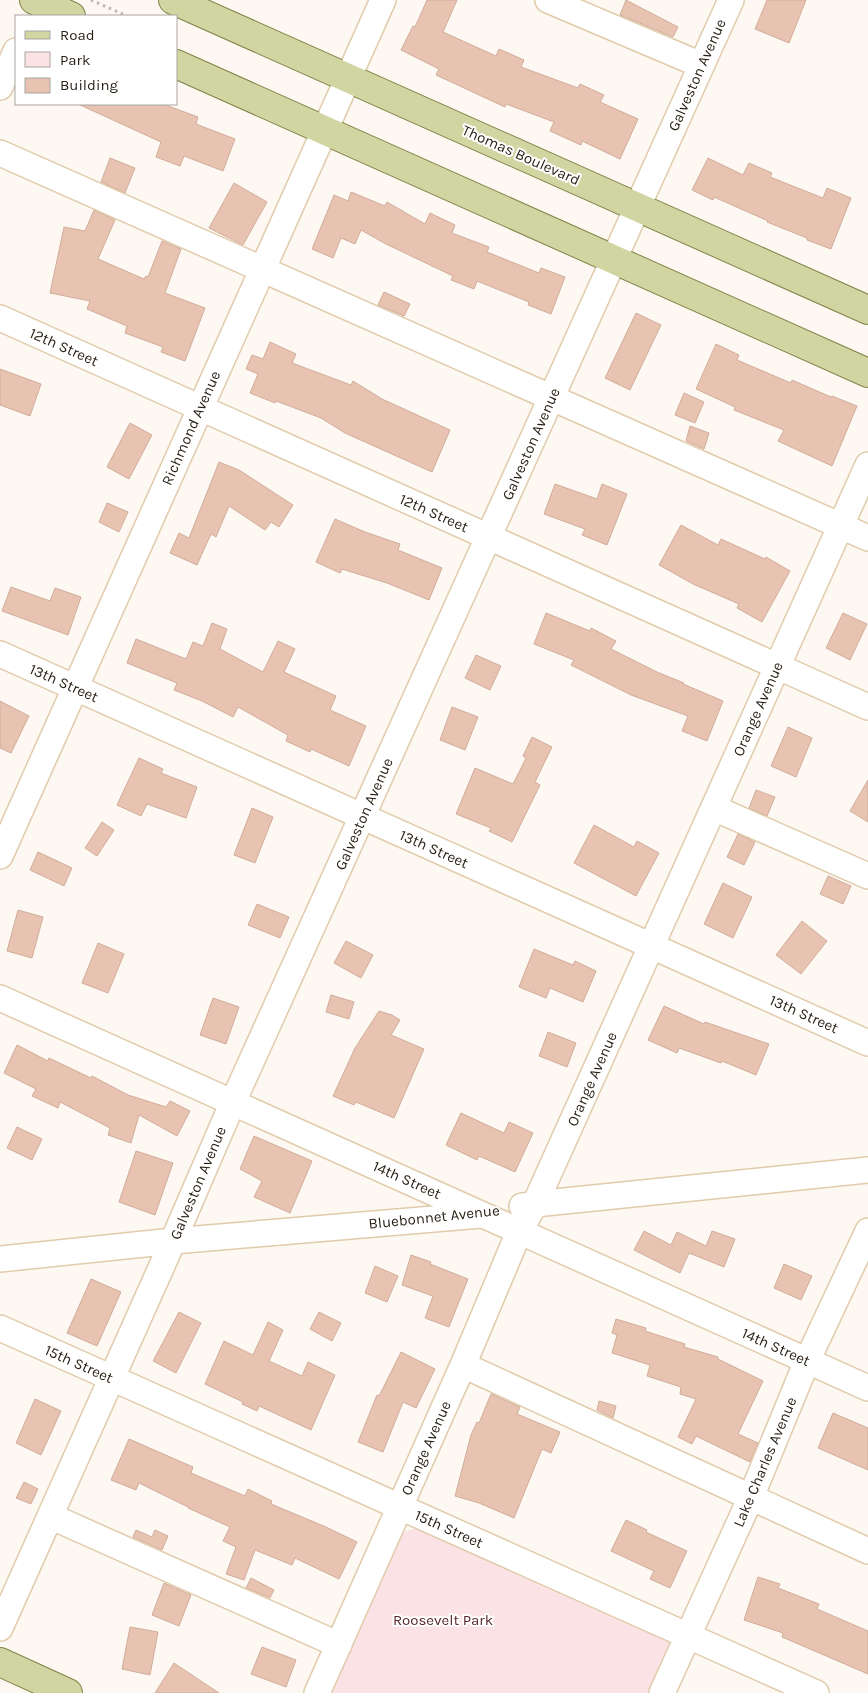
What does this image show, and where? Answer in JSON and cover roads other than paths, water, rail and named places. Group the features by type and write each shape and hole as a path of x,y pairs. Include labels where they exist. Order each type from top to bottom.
{"main road":[{"name":"Thomas Boulevard","path":"173,0 868,310"},
{"path":"36,4 68,15"},
{"path":"178,65 868,374"},
{"path":"0,1662 68,1693"}],"street":[{"name":"Richmond Avenue","path":"0,856 383,0"},
{"path":"548,0 701,65"},
{"name":"Galveston Avenue","path":"0,1628 233,1102 731,0"},
{"path":"0,87 15,53"},
{"path":"0,153 868,538"},
{"name":"12th Street","path":"0,318 868,706"},
{"name":"Orange Avenue","path":"317,1693 463,1365 519,1232 535,1204 868,464"},
{"name":"13th Street","path":"0,654 868,1043"},
{"path":"714,808 868,876"},
{"name":"14th Street","path":"0,998 868,1388"},
{"name":"Bluebonnet Avenue","path":"0,1259 173,1241 483,1215 535,1204 868,1170"},
{"name":"Lake Charles Avenue","path":"662,1693 750,1497 808,1361 868,1231"},
{"name":"15th Street","path":"0,1328 816,1693"},
{"path":"463,1365 868,1551"},
{"path":"50,1516 339,1645"}],"park label":[{"name":"Roosevelt Park","path":"443,1620"}]}
